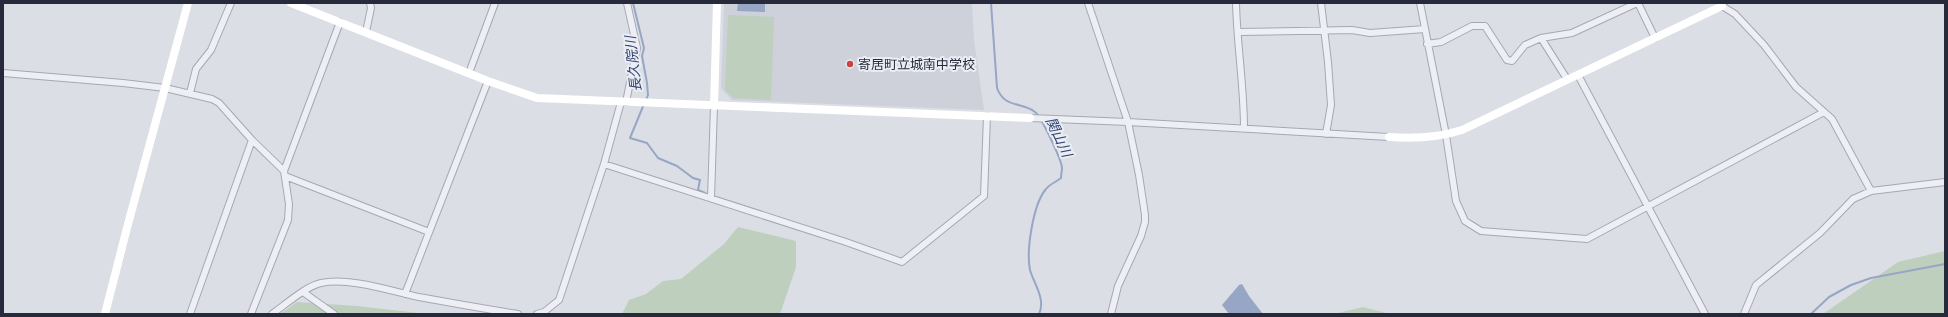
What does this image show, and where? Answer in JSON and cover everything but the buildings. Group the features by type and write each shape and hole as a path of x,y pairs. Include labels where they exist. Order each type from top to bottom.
{"street":[{"path":"105,314 188,3"},
{"path":"190,94 196,69 211,50 230,3"},
{"path":"291,3 488,81 537,98 1128,122 1414,139 1446,135 1462,130 1724,4 1764,45 1796,87 1832,118 1872,192"},
{"path":"366,32 370,3"},
{"path":"469,73 495,3"},
{"path":"537,314 544,312 559,300 624,102 637,48 628,3"},
{"path":"711,198 717,3"},
{"path":"1088,3 1128,122 1139,175 1145,222 1141,236 1118,286 1111,314"},
{"path":"1236,3 1244,106 1244,128"},
{"path":"1321,3 1325,31 1331,105 1326,134"},
{"path":"1420,3 1446,135 1459,211 1465,221 1481,231 1587,239 1824,112"},
{"path":"1427,44 1441,42 1472,26 1485,26 1507,60 1512,61 1525,45 1541,38 1572,33 1638,3 1655,38"},
{"path":"251,314 288,220 290,204 285,173 340,22"},
{"path":"1238,32 1352,30 1370,33 1425,29"},
{"path":"1541,38 1567,79"},
{"path":"3,73 165,88 212,98 219,103 252,140 285,173 429,232"},
{"path":"1578,75 1705,314"},
{"path":"404,294 488,81"},
{"path":"604,164 902,262 984,196 987,116"},
{"path":"190,314 252,140"},
{"path":"1744,314 1756,285 1820,233 1852,199 1872,192 1945,182"},
{"path":"272,314 303,292 319,283 327,282 356,283 404,294 518,314"},
{"path":"303,292 334,314"}],"shaded area":[{"name":"寄居町立城南中学校","path":"724,3 972,3 974,40 984,110 732,100 721,88"}],"green space":[{"path":"728,15 774,17 771,100 733,98 725,90"},
{"path":"738,227 796,241 796,267 780,314 622,314 629,300 646,294 663,281 681,279 724,244"},
{"path":"1945,251 1945,314 1823,314 1898,262"},
{"path":"297,302 357,306 427,314 280,314"},
{"path":"1363,307 1390,314 1334,314"}],"water":[{"path":"738,3 765,3 765,12 737,11"},
{"path":"1242,284 1263,314 1229,314 1222,305 1239,285"}],"waterway":[{"name":"長久院川","path":"633,3 644,48 642,56 647,83 648,95 646,100"},
{"name":"関山川","path":"991,3 997,88 1000,95 1009,102 1030,109 1038,115 1051,139 1062,168 1061,178 1051,184 1041,196 1034,216 1030,240 1029,262 1030,270 1040,297 1041,308 1039,314"},
{"name":"長久院川","path":"644,104 630,138 647,143 658,158 677,166 693,178 700,180 698,190 705,193"},
{"path":"1811,314 1829,297 1851,285 1871,278 1945,264"}],"place":[{"name":"寄居町立城南中学校","path":"850,64"}]}
